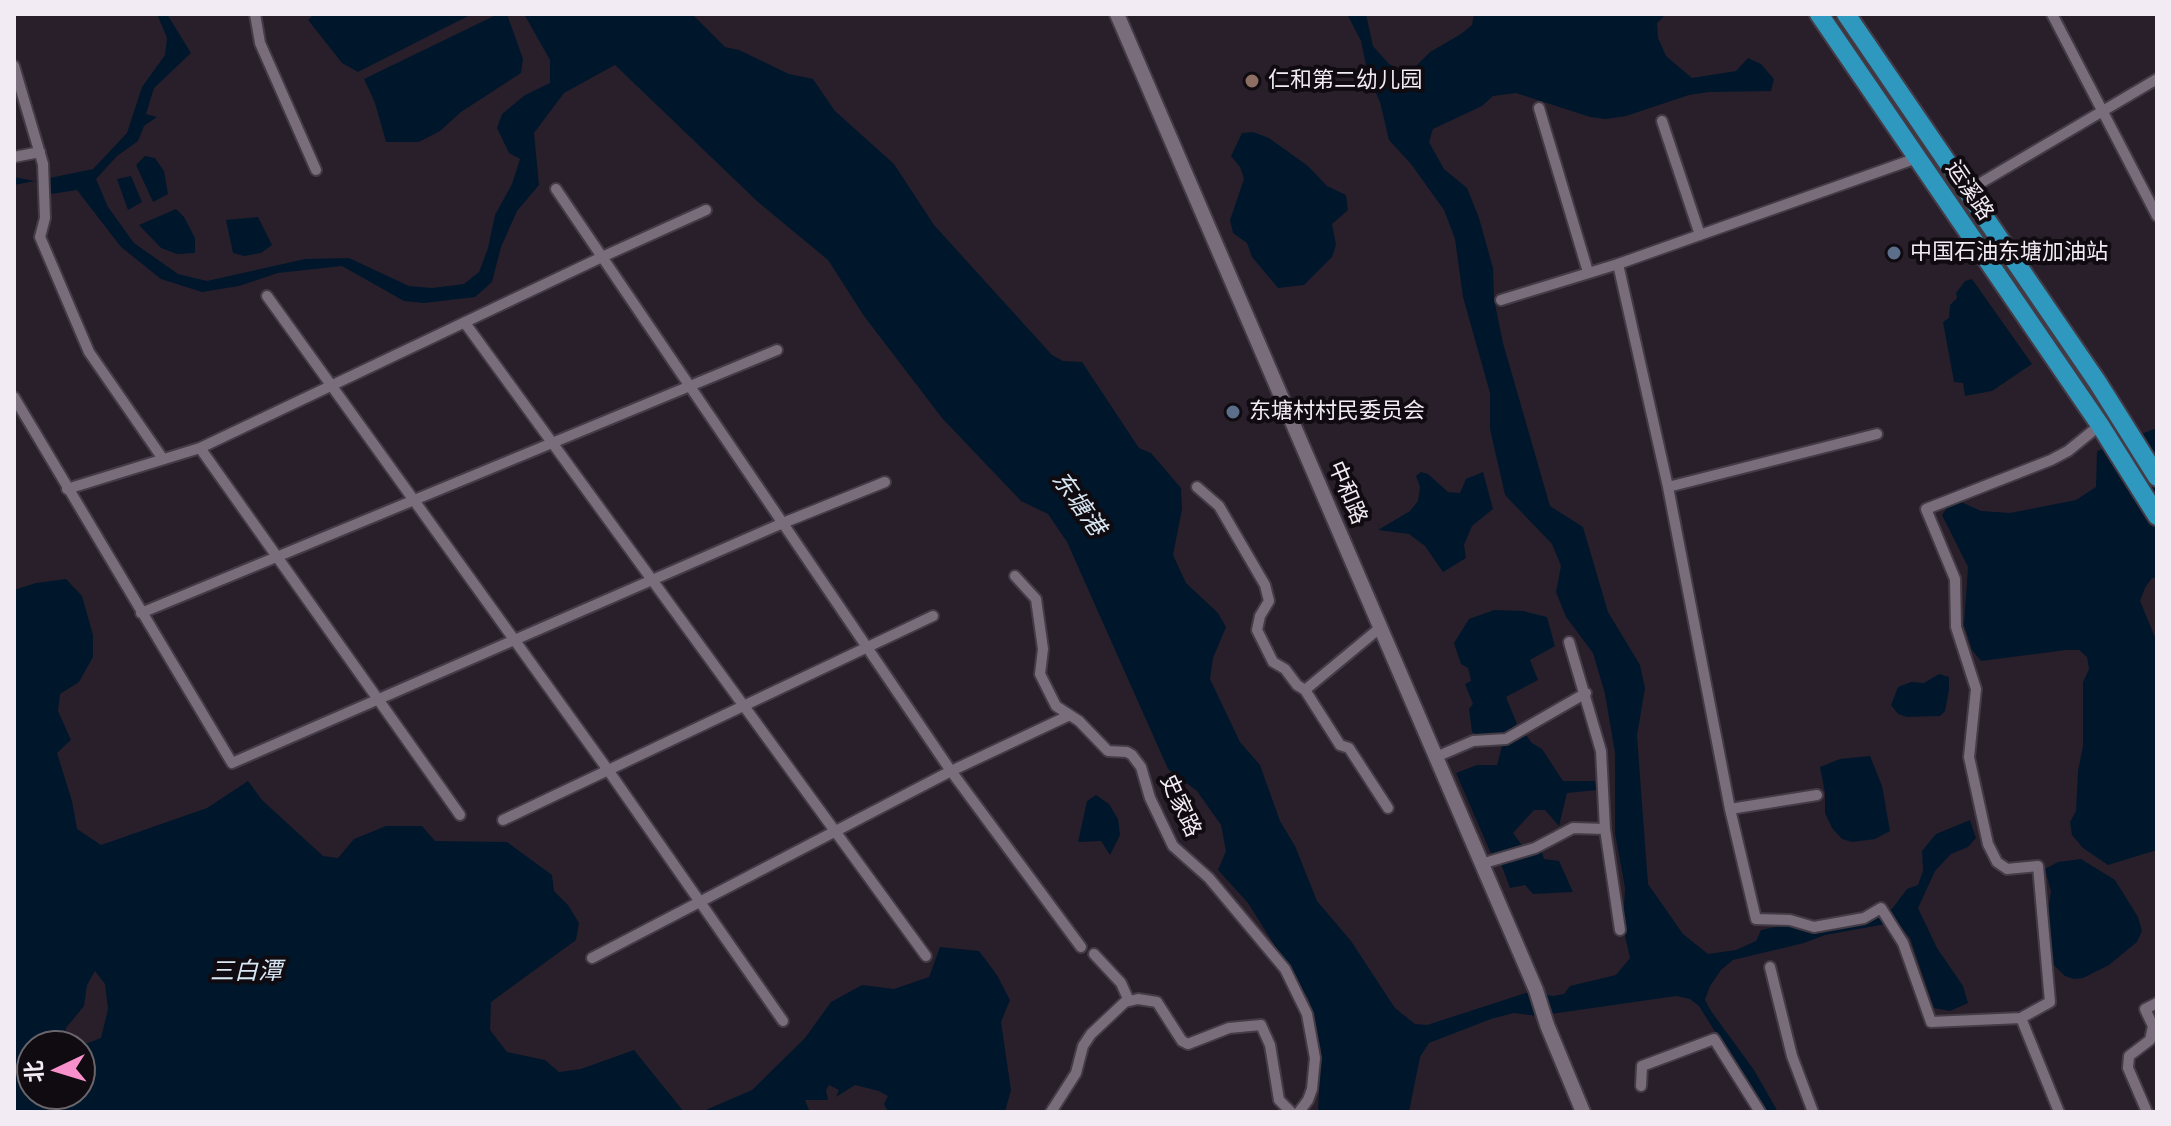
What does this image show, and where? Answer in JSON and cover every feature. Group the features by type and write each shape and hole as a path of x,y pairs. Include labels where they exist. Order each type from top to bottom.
{"highway":[{"name":"运溪路","path":"1819,14 2100,425 2157,516"},
{"name":"运溪路","path":"1846,14 2098,383 2157,477"}],"street":[{"path":"255,14 260,43 316,170"},
{"name":"中和路","path":"1117,14 1536,990 1583,1112"},
{"path":"2052,14 2157,216"},
{"path":"14,66 43,164 45,218 40,237 89,352 163,459"},
{"path":"1967,191 2157,79"},
{"path":"1539,108 1588,272"},
{"path":"1662,121 1700,235"},
{"path":"14,157 40,152"},
{"path":"1501,300 1618,264 1917,158"},
{"path":"556,189 951,771 1081,947"},
{"path":"67,489 200,448 706,210"},
{"path":"1618,264 1668,487 1730,809 1756,919 1790,920 1814,927 1864,918 1881,908 1903,943 1931,1022 2021,1018 2050,1002 2038,866 2007,869 1997,862 1988,844 1969,757 1976,689 1956,627 1955,579 1926,509 2051,460 2068,451 2100,425"},
{"path":"267,296 608,770 783,1021"},
{"path":"465,323 926,956"},
{"path":"141,613 777,350"},
{"path":"14,397 232,763 783,523 885,482"},
{"path":"1668,487 1877,434"},
{"path":"200,448 460,815"},
{"path":"1197,487 1219,506 1265,585 1269,601 1260,616 1257,630 1273,662 1285,669 1305,690 1340,745 1349,748 1388,808"},
{"name":"史家路","path":"1015,576 1036,599 1043,649 1040,674 1056,706 1108,751 1127,752 1137,761 1173,846 1209,878 1285,969 1307,1014 1315,1058 1312,1089 1299,1112"},
{"path":"503,820 933,616"},
{"path":"1305,690 1381,627"},
{"path":"1569,642 1601,751 1605,829 1620,930"},
{"path":"1436,757 1473,741 1506,739 1586,693"},
{"path":"592,958 951,771 1070,715"},
{"path":"1730,809 1817,795"},
{"path":"1481,864 1535,848 1573,828 1605,829"},
{"path":"1094,954 1121,983 1129,1001"},
{"path":"1770,967 1792,1056 1813,1112"},
{"path":"1051,1112 1076,1073 1083,1046 1091,1034 1129,1001 1138,999 1157,1002 1182,1041 1188,1044 1229,1028 1261,1025 1270,1045 1279,1100 1291,1112"},
{"path":"2147,1112 2128,1068 2129,1056 2150,1040 2153,1026 2145,1009 2157,1003"},
{"path":"2021,1018 2059,1112"},
{"path":"1641,1086 1642,1066 1714,1039 1760,1112"}],"water":[{"name":"东塘港","path":"157,14 167,14 191,53 154,88 146,114 157,117 144,126 138,141 117,156 96,179 108,207 134,243 178,274 207,281 305,259 349,258 409,286 432,288 464,284 479,272 495,215 512,184 520,159 509,153 497,128 502,114 525,95 550,83 550,60 524,14 692,14 725,47 739,50 789,74 813,79 835,111 894,164 934,225 1052,355 1063,361 1082,362 1139,448 1151,453 1181,488 1182,509 1173,555 1186,583 1218,613 1226,627 1213,658 1210,679 1240,742 1260,765 1280,821 1295,846 1317,901 1351,941 1395,1008 1415,1024 1427,1025 1529,992 1553,996 1564,994 1570,986 1616,975 1630,958 1623,927 1625,888 1615,833 1615,753 1605,694 1593,653 1566,617 1556,592 1561,566 1552,544 1505,495 1490,429 1490,393 1463,297 1455,239 1444,210 1411,164 1389,140 1380,102 1368,75 1361,41 1347,14 1366,14 1373,46 1389,64 1402,70 1416,66 1430,52 1461,34 1472,25 1474,14 1666,14 1657,23 1658,38 1666,56 1692,78 1736,71 1748,58 1761,64 1774,79 1771,91 1689,95 1626,116 1606,119 1590,117 1516,93 1493,96 1482,106 1433,129 1429,142 1444,169 1467,188 1479,218 1493,268 1494,299 1503,343 1550,506 1583,527 1608,612 1640,665 1645,688 1637,736 1648,884 1683,934 1708,954 1736,950 1756,941 1761,930 1785,925 1806,932 1892,909 1907,889 1918,885 1923,871 1922,851 1936,834 1970,820 1976,838 1968,847 1951,854 1935,871 1918,908 1937,948 1963,986 1968,1003 1950,1011 1934,1008 1910,938 1897,922 1825,935 1733,960 1710,986 1705,1000 1754,1070 1778,1112 1765,1112 1699,1006 1690,999 1676,996 1537,1016 1514,1013 1491,1019 1429,1043 1420,1057 1409,1112 1318,1112 1321,1050 1309,1000 1248,903 1218,870 1226,851 1221,825 1197,791 1168,769 1067,542 1048,514 1021,501 942,418 864,316 828,260 758,202 615,65 564,93 534,133 539,185 517,211 501,247 492,282 475,297 424,303 404,301 342,266 278,273 239,286 202,292 161,279 121,247 77,190 51,194 35,181 93,169 127,133 142,87 165,55 167,38"},
{"path":"314,14 472,14 358,72 342,63 308,20"},
{"path":"498,14 507,14 523,59 521,73 461,112 440,131 419,142 386,142 375,103 364,79"},
{"path":"1253,132 1269,138 1308,166 1327,186 1346,195 1348,210 1332,224 1336,245 1332,257 1304,285 1278,288 1252,257 1247,243 1233,233 1230,220 1244,179 1240,167 1231,156 1242,133"},
{"path":"145,156 155,158 164,171 168,194 153,202 136,165"},
{"path":"131,176 142,202 128,210 117,179"},
{"path":"14,177 35,181 14,185"},
{"path":"176,209 195,238 195,253 177,254 161,248 139,225"},
{"path":"258,217 272,245 261,253 244,256 233,253 226,220"},
{"path":"1972,279 2032,364 1992,391 1965,396 1963,383 1954,382 1943,322 1949,318 1950,305 1957,298 1956,293 1965,281"},
{"path":"2157,428 2157,578 2152,578 2140,601 2157,642 2157,850 2108,865 2083,848 2072,835 2070,822 2076,811 2083,746 2083,682 2089,669 2087,657 2079,650 2066,650 1981,661 1972,650 1964,625 1968,567 1942,515 1949,505 1959,501 1981,511 2010,513 2076,500 2096,487 2097,451"},
{"path":"1421,472 1428,474 1448,492 1460,493 1466,479 1483,472 1493,509 1472,526 1464,545 1466,558 1443,572 1425,546 1409,534 1378,530 1410,511 1418,501 1420,487 1416,476"},
{"name":"三白潭","path":"66,579 82,596 93,635 93,657 79,682 60,694 58,711 71,740 57,753 77,829 101,845 207,808 248,781 262,800 323,856 338,858 354,839 386,826 422,826 435,841 507,842 552,875 554,891 568,905 579,923 576,940 491,1002 490,1030 507,1052 545,1060 559,1072 581,1069 634,1050 684,1112 14,1112 14,590"},
{"path":"1494,610 1523,611 1547,617 1555,646 1530,660 1538,680 1506,697 1517,724 1499,737 1482,739 1472,732 1469,709 1473,704 1465,684 1471,681 1468,668 1461,664 1454,643 1469,619"},
{"path":"1939,674 1949,677 1945,711 1940,716 1907,717 1898,714 1891,705 1898,687 1911,682 1924,683"},
{"path":"1526,735 1542,749 1563,781 1595,781 1597,790 1567,793 1559,826 1545,810 1534,810 1513,833 1524,848 1492,856 1456,773 1477,765 1497,765 1502,746"},
{"path":"1870,756 1882,786 1890,831 1875,839 1852,842 1842,839 1825,813 1820,767 1840,759"},
{"path":"1096,795 1109,804 1118,819 1120,835 1110,855 1101,841 1078,842 1087,801"},
{"path":"1542,852 1544,859 1559,861 1573,892 1533,894 1525,885 1510,888 1501,864"},
{"path":"2081,859 2115,880 2138,917 2142,931 2137,942 2109,965 2083,978 2074,979 2065,976 2053,964 2047,946 2045,928 2051,892 2045,869 2058,862"},
{"path":"940,947 979,951 1010,1000 1001,1022 1011,1090 1005,1112 888,1112 884,1104 888,1096 879,1091 855,1085 836,1097 839,1090 829,1085 826,1090 828,1100 805,1100 810,1112 701,1112 752,1090 805,1038 831,1002 862,985 894,989 929,977"}],"place":[{"name":"仁和第二幼儿园","path":"1252,81"},
{"name":"中国石油东塘加油站","path":"1894,253"},
{"name":"东塘村村民委员会","path":"1233,412"}]}
